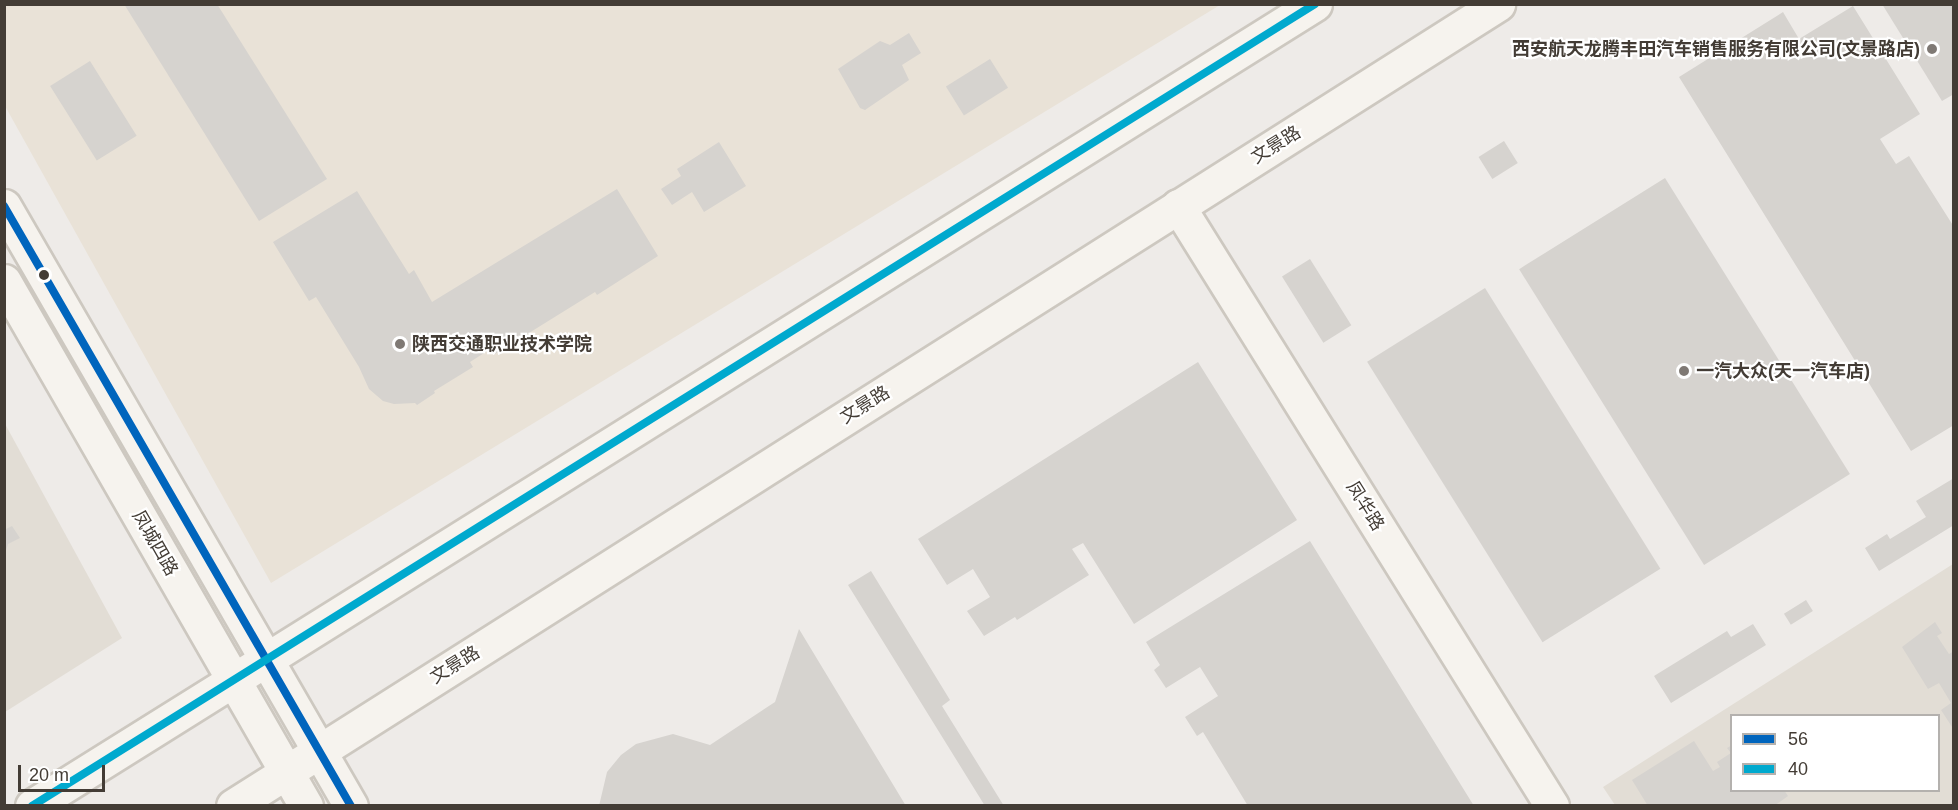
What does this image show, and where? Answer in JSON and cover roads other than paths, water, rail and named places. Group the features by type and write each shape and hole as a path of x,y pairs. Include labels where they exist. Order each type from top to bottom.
{"main road":[{"path":"32,806 1315,4"},
{"name":"文景路","path":"232,806 1498,4"},
{"path":"4,206 351,806"},
{"name":"凤华路","path":"1178,207 1552,806"},
{"name":"凤城四路","path":"4,281 306,806"}],"place":[{"name":"西安航天龙腾丰田汽车销售服务有限公司(文景路店)","path":"1932,49"},
{"name":"陕西交通职业技术学院","path":"400,344"},
{"name":"一汽大众(天一汽车店)","path":"1684,371"}]}
